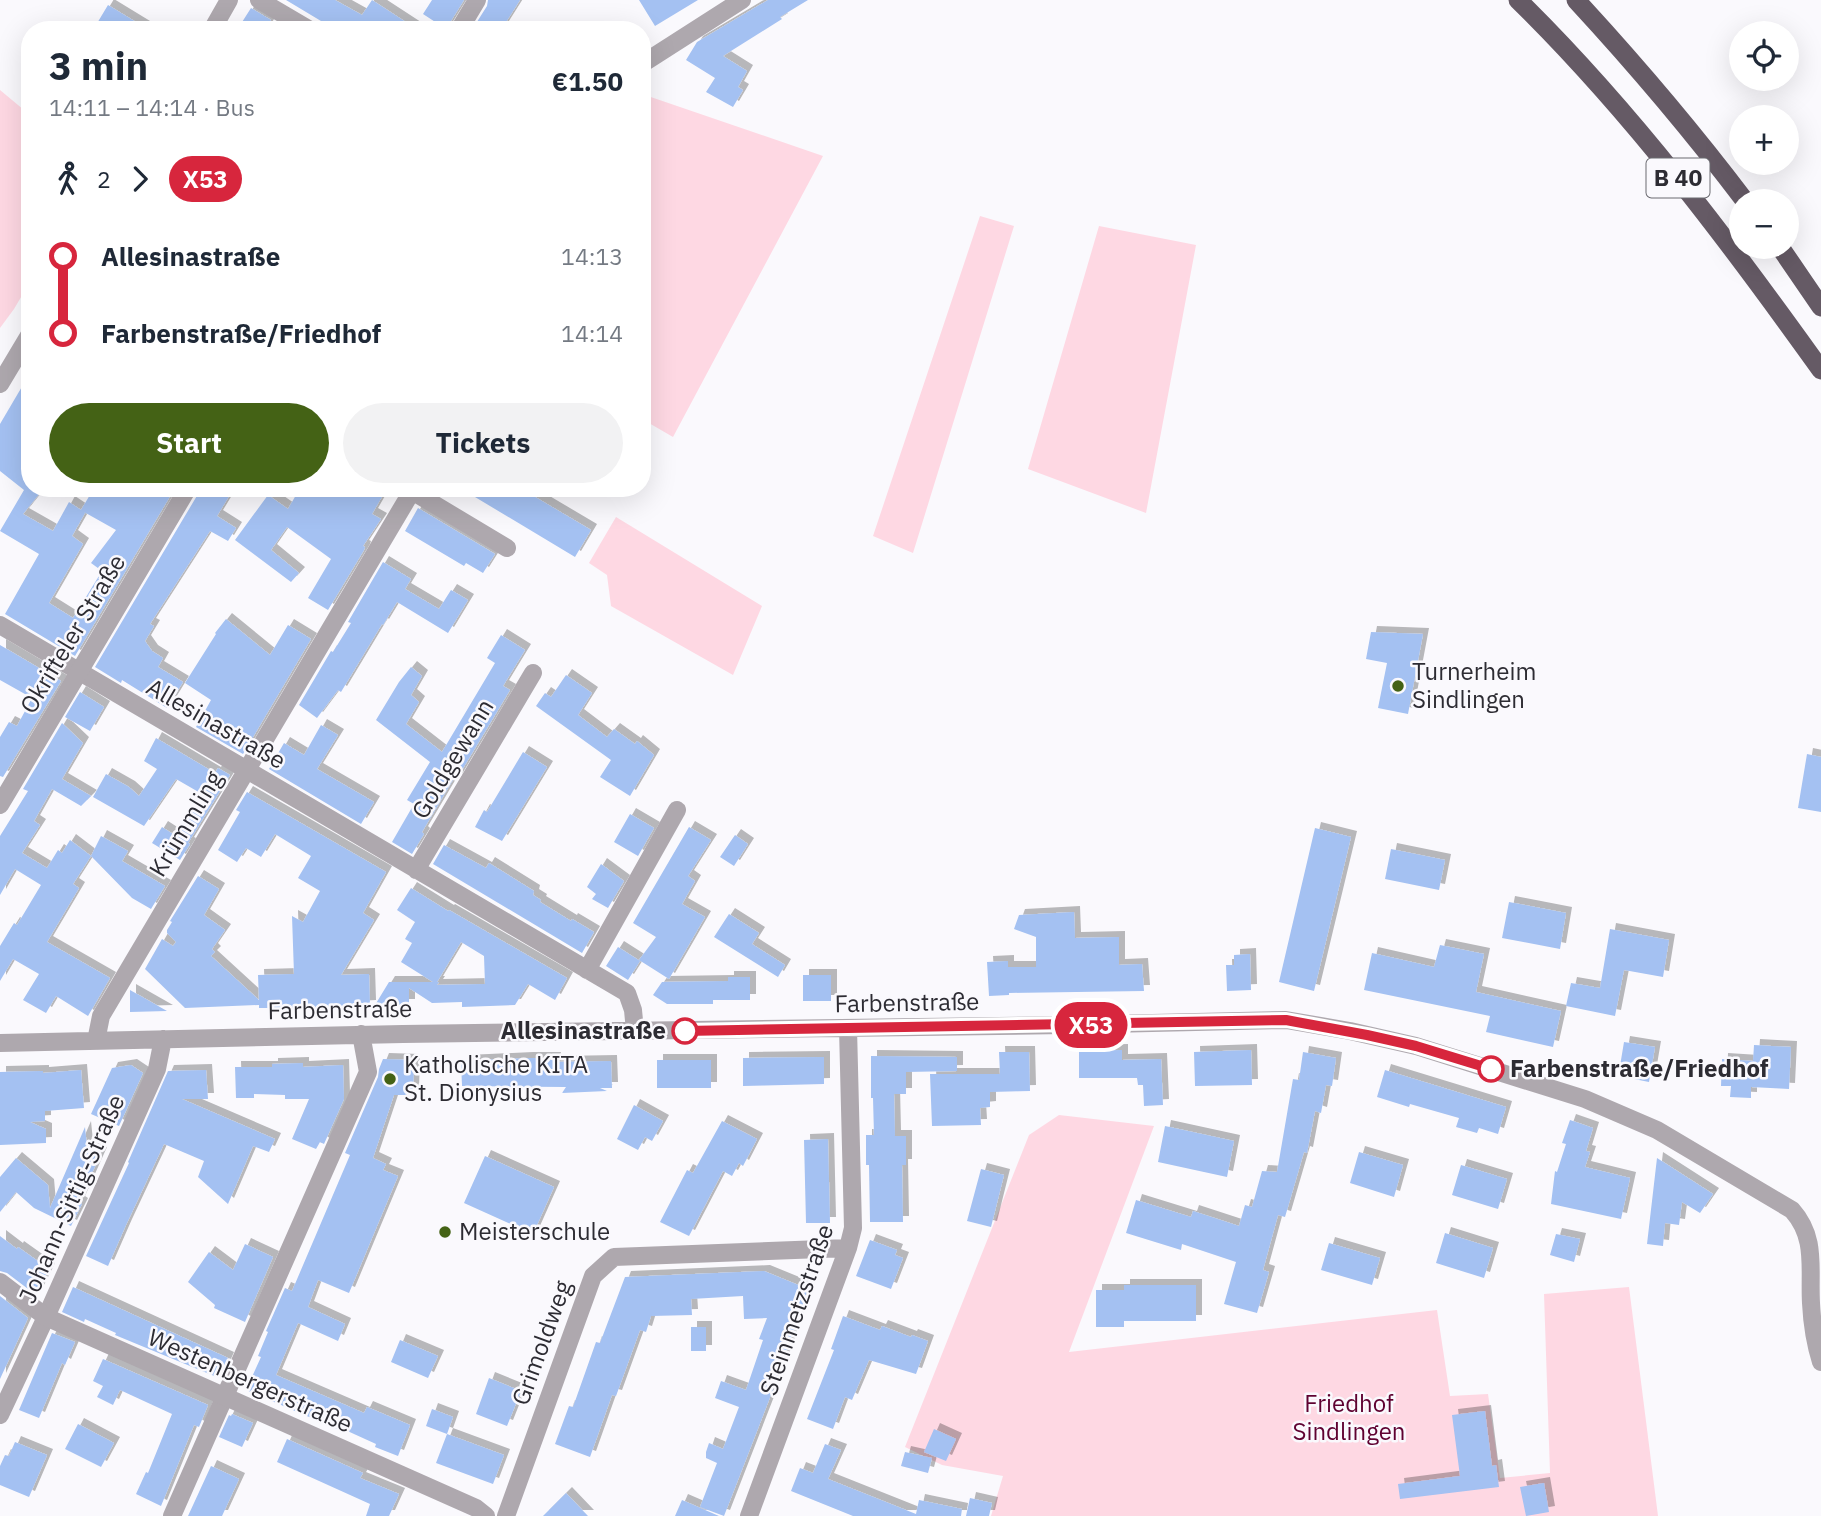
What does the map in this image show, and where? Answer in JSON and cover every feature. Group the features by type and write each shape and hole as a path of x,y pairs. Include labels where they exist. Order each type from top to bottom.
{"highway":[{"name":"B 40","path":"1518,0 1602,89 1676,176 1750,270 1821,370"},
{"name":"B 40","path":"1576,0 1633,62 1736,189"},
{"path":"1788,259 1821,307"},
{"path":"1792,259 1821,289"}],"street":[{"path":"217,21 229,0"},
{"path":"259,0 295,21"},
{"path":"464,21 477,0"},
{"path":"651,58 741,0"},
{"path":"0,384 21,349"},
{"name":"Okrifteler Straße","path":"0,805 183,497"},
{"name":"Krümmling","path":"96,1041 101,1016 247,771 405,497"},
{"path":"421,497 507,548"},
{"name":"Allesinastraße","path":"0,625 627,993 633,1010 635,1031"},
{"name":"Goldgewann","path":"416,870 533,673"},
{"path":"587,970 677,810"},
{"name":"Farbenstraße","path":"0,1043 361,1034 1286,1020 1350,1031 1416,1046 1595,1102 1657,1130 1792,1210 1806,1230 1810,1245 1811,1305 1816,1346 1821,1362"},
{"name":"Steinmetzstraße","path":"749,1516 853,1228 848,1028"},
{"path":"172,1516 368,1072 361,1034"},
{"name":"Johann-Sittig-Straße","path":"0,1415 157,1069 163,1039"},
{"name":"Grimoldweg","path":"506,1516 593,1276 614,1257 848,1248"},
{"name":"Westenbergerstraße","path":"0,1282 46,1317 476,1508 486,1516"}],"green space":[{"path":"0,90 21,108 21,297 0,328"},
{"path":"651,97 823,156 673,437 651,424"},
{"path":"980,216 1014,226 913,553 873,536"},
{"path":"1099,226 1196,245 1146,513 1028,469"},
{"path":"616,517 762,606 733,675 611,606 607,575 589,563"},
{"name":"Friedhof Sindlingen","path":"1059,1115 1154,1126 1069,1352 1437,1310 1450,1396 1488,1394 1500,1478 1550,1473 1544,1294 1629,1287 1658,1516 991,1516 1003,1476 942,1465 905,1447 1029,1135"}],"building":[{"path":"286,0 335,0 362,15 372,0 404,21 321,21"},
{"path":"432,0 464,0 451,21 434,21 423,14"},
{"path":"488,0 520,0 507,21 478,21"},
{"path":"639,0 698,0 655,26"},
{"path":"768,0 808,0 723,56 747,71 738,87 743,90 733,107 706,92 715,78 686,60 697,42"},
{"path":"108,5 134,21 98,21"},
{"path":"251,8 271,20 270,21 243,21"},
{"path":"21,388 21,488 0,471 0,424"},
{"path":"21,495 37,497 23,514 53,531 69,502 81,510 89,497 170,497 75,656 5,614 39,554 0,531","holes":["84,512 116,530 91,563 102,571 73,618 49,603 83,544 72,536"]},
{"path":"196,497 229,497 217,516 236,528 228,541 210,531 150,624 154,626 145,641 152,651 163,658 158,667 183,682 167,708 95,667"},
{"path":"267,497 271,497 288,509 295,497 382,497 372,514 381,519 328,610 308,598 331,559 287,527 271,550 299,573 291,582 235,540"},
{"path":"475,497 535,497 591,530 575,557"},
{"path":"418,508 495,554 483,573 466,563 464,566 405,531"},
{"path":"383,562 411,579 405,589 439,609 451,590 468,600 448,633 397,602 341,692 338,690 317,718 299,705 351,623 348,622"},
{"path":"226,619 270,655 288,625 311,639 243,754 196,727 211,700 185,683"},
{"name":"Turnerheim Sindlingen","path":"1371,632 1423,634 1408,714 1378,708 1387,663 1366,659"},
{"path":"501,635 525,650 503,686 510,690 456,780 454,778 412,854 392,842 414,804 407,800 430,762 376,720 411,667 422,676 411,695 419,702 406,724 442,752 495,663 487,658"},
{"path":"0,645 61,681 3,777 0,776 0,737 9,722 17,726 32,698 0,680"},
{"path":"566,675 592,693 578,715 607,737 614,729 635,744 637,741 654,755 630,796 600,777 611,760 536,706 545,693 551,697"},
{"path":"80,692 104,707 90,731 65,717"},
{"path":"62,723 83,743 62,779 91,796 81,806 52,789 34,821 40,825 22,853 47,868 58,850 62,853 70,840 91,856 73,884 79,888 47,942 110,978 88,1016 56,996 46,1013 23,1000 39,974 13,959 0,981 0,946 14,923 17,925 41,885 15,869 0,895 0,836 28,791 23,789"},
{"path":"321,725 338,735 317,769 374,802 361,824 269,769 284,743 304,755"},
{"path":"156,738 215,773 218,768 230,775 180,860 152,843 162,827 176,836 202,794 176,779 144,826 93,797 106,774 139,796 157,769 144,761"},
{"path":"523,752 547,767 502,841 475,827"},
{"path":"1807,754 1821,757 1821,812 1798,808"},
{"path":"247,792 386,872 363,913 374,920 341,975 369,974 370,1006 259,1008 259,1005 185,1008 145,969 162,939 173,946 176,942 167,933 172,922 170,921 198,876 219,889 204,915 225,930 212,949 215,952 211,956 259,1000 258,975 294,974 292,916 303,922 320,891 298,878 311,856 275,834 261,857 246,848 237,862 218,850 240,812 236,810"},
{"path":"630,814 654,828 638,856 614,842"},
{"path":"689,827 711,840 688,876 695,881 682,904 705,917 669,979 639,960 656,937 633,923"},
{"path":"1315,828 1351,837 1314,991 1279,982"},
{"path":"735,835 748,844 734,866 720,857"},
{"path":"101,836 128,851 122,861 165,886 151,909 132,898 91,856"},
{"path":"444,845 486,868 489,863 534,891 533,895 541,900 540,902 594,932 582,953 433,864"},
{"path":"1391,849 1445,860 1439,890 1385,879"},
{"path":"601,864 624,881 608,908 592,899 596,894 587,887"},
{"path":"411,888 567,978 555,1000 528,984 515,1005 462,1007 462,1002 432,1003 409,988 409,1005 375,1005 389,982 433,982 401,962 412,943 405,939 415,922 397,910","holes":["461,942 484,956 485,984 437,985"]},
{"path":"1509,902 1566,913 1560,949 1502,938"},
{"path":"1074,912 1075,938 1119,937 1119,965 1142,964 1144,991 1009,993 989,996 987,962 1008,961 1008,967 1036,967 1036,937 1014,929 1019,915"},
{"path":"729,914 759,933 752,944 785,965 778,977 714,937"},
{"path":"1610,929 1669,940 1663,977 1624,970 1615,1016 1566,1006 1571,983 1600,988"},
{"path":"1440,945 1484,954 1476,992 1561,1011 1553,1047 1486,1032 1490,1016 1364,990 1372,953 1434,967"},
{"path":"618,947 640,961 628,980 606,966"},
{"path":"1250,954 1251,990 1227,991 1226,965 1234,965 1234,955"},
{"path":"803,975 831,975 831,1001 803,1001"},
{"path":"728,977 750,977 750,1000 713,1000 713,1004 667,1004 653,995 662,982 728,981"},
{"path":"130,990 167,1011 130,1012"},
{"path":"1624,1042 1655,1047 1649,1082 1634,1079 1635,1075 1619,1072"},
{"path":"1754,1045 1791,1047 1789,1089 1751,1087 1751,1098 1730,1097 1731,1086 1721,1086 1722,1059 1753,1061"},
{"path":"1122,1050 1122,1060 1161,1059 1163,1105 1144,1106 1143,1085 1138,1085 1137,1078 1079,1078 1079,1051"},
{"path":"1251,1050 1252,1085 1195,1086 1194,1052"},
{"path":"999,1052 1029,1052 1030,1091 990,1092 990,1107 980,1108 981,1125 932,1126 930,1074 1000,1074"},
{"path":"1303,1052 1336,1058 1332,1086 1326,1085 1321,1113 1315,1111 1307,1153 1304,1152 1285,1217 1278,1215 1263,1270 1269,1272 1257,1313 1224,1304 1236,1262 1182,1244 1181,1250 1126,1233 1136,1200 1191,1217 1193,1211 1239,1226 1245,1205 1252,1207 1262,1171 1277,1172 1293,1079 1299,1080"},
{"path":"871,1056 957,1057 957,1071 906,1072 906,1094 894,1094 895,1136 906,1136 906,1165 902,1165 903,1222 870,1222 866,1135 874,1135"},
{"path":"824,1057 824,1084 743,1086 743,1058"},
{"path":"555,1058 554,1062 611,1061 612,1088 600,1088 607,1091 562,1093 566,1087 462,1086 461,1061"},
{"path":"383,1059 414,1060 413,1095 394,1095 373,1158 386,1164 383,1170 398,1176 349,1293 318,1280 308,1307 345,1324 338,1341 298,1323 276,1375 364,1413 367,1407 410,1425 398,1456 343,1429 342,1431 246,1390 261,1357 258,1356 268,1332 266,1331 285,1288 292,1291 350,1155 345,1153 378,1077"},
{"path":"657,1060 711,1060 711,1088 657,1088"},
{"path":"303,1063 303,1067 343,1065 344,1099 324,1144 320,1142 316,1149 292,1139 309,1099 285,1099 285,1095 254,1094 254,1098 236,1098 235,1067 272,1067 272,1064"},
{"path":"131,1065 143,1073 119,1126 91,1114 112,1068"},
{"path":"81,1070 84,1108 45,1111 45,1121 30,1122 46,1129 46,1143 0,1145 0,1072"},
{"path":"206,1070 208,1099 182,1099 275,1139 269,1152 253,1146 228,1204 198,1177 204,1161 164,1144 108,1266 86,1256 168,1071"},
{"path":"1385,1070 1506,1107 1498,1134 1479,1128 1477,1133 1456,1127 1459,1118 1377,1097"},
{"path":"634,1105 663,1121 652,1141 645,1137 638,1150 617,1139"},
{"path":"1570,1120 1593,1128 1586,1151 1590,1152 1585,1167 1630,1178 1621,1219 1551,1204 1555,1171 1557,1172 1566,1144 1562,1143"},
{"path":"722,1121 757,1139 743,1166 739,1163 732,1176 723,1171 689,1236 660,1222 687,1170 693,1173"},
{"path":"1165,1126 1234,1141 1227,1177 1158,1162"},
{"path":"85,1127 87,1147 101,1153 71,1226 34,1208 16,1192 0,1212 0,1177 16,1158 48,1185 50,1208"},
{"path":"828,1139 830,1223 806,1223 804,1140"},
{"path":"1359,1152 1403,1165 1394,1197 1350,1183"},
{"path":"485,1156 554,1187 533,1234 464,1203"},
{"path":"1657,1158 1713,1194 1700,1213 1682,1202 1679,1225 1665,1223 1663,1246 1647,1244"},
{"path":"1461,1165 1507,1179 1498,1209 1452,1195"},
{"path":"981,1169 1004,1175 991,1227 967,1221"},
{"path":"1445,1233 1493,1248 1484,1278 1436,1263"},
{"path":"1556,1234 1580,1239 1574,1262 1550,1255"},
{"path":"0,1236 49,1269 36,1295 7,1273 0,1271"},
{"path":"870,1240 897,1250 895,1255 903,1258 891,1289 856,1276"},
{"path":"1329,1243 1380,1258 1372,1285 1321,1270"},
{"path":"245,1244 273,1257 245,1322 214,1308 215,1305 188,1282 209,1252 233,1270"},
{"path":"764,1271 808,1289 724,1516 700,1507 717,1463 706,1458 706,1452 709,1443 723,1449 739,1407 715,1398 721,1381 746,1390 763,1340 759,1339 767,1318 744,1319 743,1296 691,1299 692,1315 651,1316 646,1332 640,1330 616,1396 612,1395 590,1457 555,1444 569,1406 573,1407 596,1342 600,1343 625,1277"},
{"path":"1124,1285 1196,1285 1196,1321 1124,1321 1124,1327 1096,1327 1096,1290 1124,1290"},
{"path":"73,1287 228,1358 219,1378 115,1335 116,1333 85,1319 84,1322 62,1312"},
{"path":"0,1296 28,1318 0,1379"},
{"path":"843,1316 880,1330 882,1326 928,1341 916,1374 869,1360 852,1400 845,1397 833,1429 807,1419 834,1350 831,1349"},
{"path":"691,1327 706,1327 706,1351 691,1351"},
{"path":"52,1333 75,1342 65,1365 62,1363 39,1418 19,1410"},
{"path":"400,1340 438,1356 428,1378 391,1362"},
{"path":"103,1359 208,1405 199,1427 194,1425 161,1506 136,1494 146,1472 148,1473 172,1414 120,1390 113,1405 97,1397 103,1386 93,1381"},
{"path":"489,1378 521,1391 507,1426 476,1414"},
{"path":"432,1409 453,1417 447,1434 426,1426"},
{"path":"1485,1411 1492,1466 1496,1465 1499,1487 1400,1499 1398,1484 1460,1476 1452,1415"},
{"path":"229,1415 253,1423 242,1447 219,1437"},
{"path":"78,1424 114,1443 101,1467 65,1449"},
{"path":"934,1429 956,1439 946,1461 924,1452"},
{"path":"447,1434 504,1455 493,1484 436,1463"},
{"path":"287,1439 363,1473 360,1478 399,1494 389,1516 366,1516 370,1504 277,1462"},
{"path":"15,1442 47,1455 29,1497 0,1485 0,1466 5,1455 9,1456"},
{"path":"825,1444 841,1450 828,1479 916,1514 919,1500 962,1509 961,1516 853,1516 791,1491 800,1468 813,1473"},
{"path":"905,1452 932,1458 928,1473 901,1466"},
{"path":"211,1466 239,1479 222,1516 188,1516"},
{"path":"1544,1483 1549,1512 1526,1516 1520,1487"},
{"path":"566,1493 588,1516 543,1516"},
{"path":"970,1498 992,1503 989,1516 966,1516"},
{"path":"682,1500 719,1516 675,1516"}],"bus line":[{"name":"X53","path":"685,1031 1286,1020 1416,1046 1491,1069"}],"place":[{"name":"Turnerheim Sindlingen","path":"1398,686"},
{"name":"Allesinastraße","path":"685,1031"},
{"name":"Farbenstraße/Friedhof","path":"1491,1069"},
{"name":"Katholische KITA St. Dionysius","path":"390,1079"},
{"name":"Meisterschule","path":"445,1232"}]}
